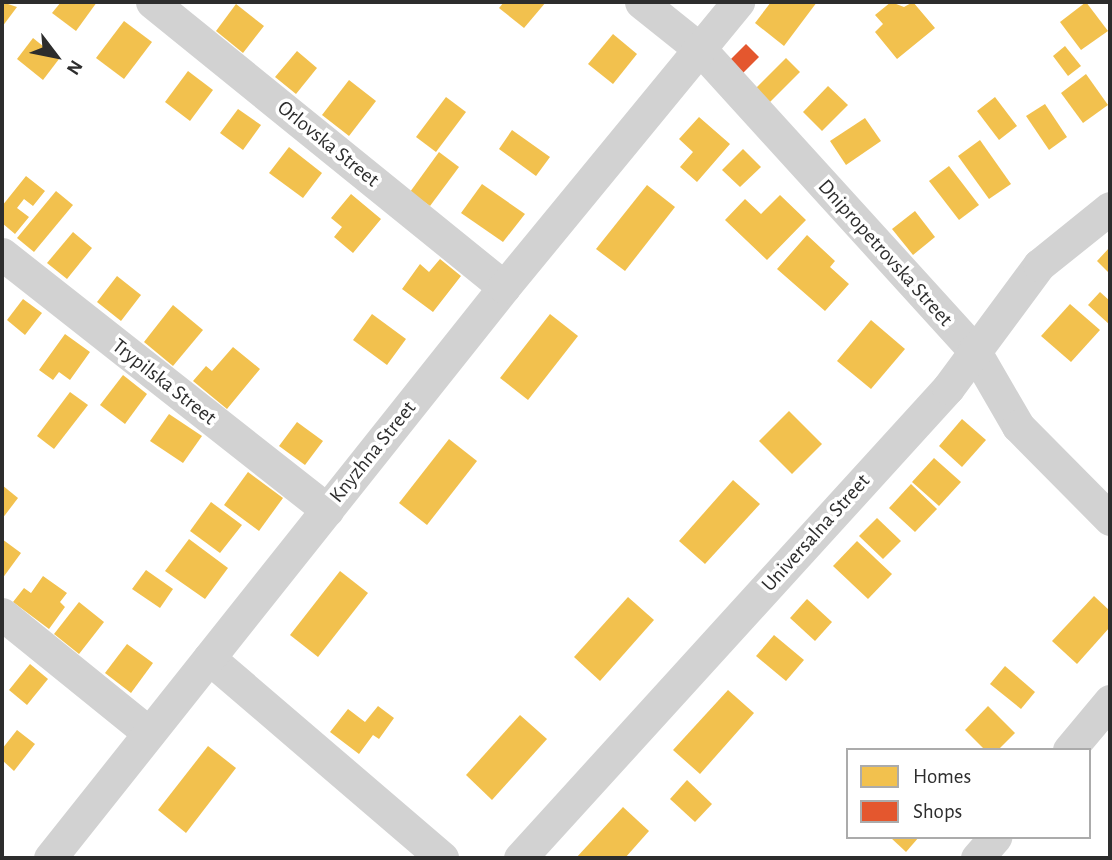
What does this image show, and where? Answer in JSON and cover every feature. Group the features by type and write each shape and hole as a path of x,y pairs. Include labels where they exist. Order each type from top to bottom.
{"street":[{"name":"Orlovska Street","path":"152,2 504,287"},
{"name":"Dnipropetrovska Street","path":"641,2 701,50 974,350 1018,426 1110,519"},
{"name":"Knyzhna Street","path":"50,858 504,287 738,2"},
{"name":"Universalna Street","path":"520,858 948,388 1039,265 1110,208"},
{"name":"Trypilska Street","path":"2,254 327,510"},
{"path":"2,614 149,733"},
{"path":"209,658 442,858"},
{"path":"1071,748 1110,701"},
{"path":"977,858 993,839"}],"building: Homes":[{"path":"2,2 17,7 2,27"},
{"path":"61,2 97,2 76,31 52,13"},
{"path":"504,2 546,2 524,28 499,8"},
{"path":"771,2 817,2 784,46 755,23"},
{"path":"891,2 904,7 913,2 935,28 897,59 875,32 883,24 875,15"},
{"path":"1086,2 1108,31 1081,50 1060,22"},
{"path":"236,4 264,26 243,53 216,31"},
{"path":"124,21 152,42 124,79 96,58"},
{"path":"613,34 637,54 613,84 588,64"},
{"path":"33,38 59,59 43,80 17,59"},
{"path":"1065,46 1081,66 1068,76 1053,56"},
{"path":"297,51 317,68 296,94 275,77"},
{"path":"786,58 800,72 770,102 756,88"},
{"path":"188,71 213,90 190,121 165,102"},
{"path":"1086,74 1108,105 1083,123 1061,93"},
{"path":"349,80 376,101 349,136 322,115"},
{"path":"828,86 848,105 822,131 803,112"},
{"path":"446,97 466,112 436,152 416,137"},
{"path":"995,97 1017,126 999,140 977,111"},
{"path":"1045,104 1067,137 1049,150 1026,116"},
{"path":"238,109 261,125 243,150 220,133"},
{"path":"699,117 730,144 697,182 680,167 693,152 679,139"},
{"path":"865,118 881,141 846,165 830,141"},
{"path":"512,130 550,157 536,176 499,149"},
{"path":"980,140 1011,184 989,199 958,156"},
{"path":"289,147 322,173 303,198 269,173"},
{"path":"743,149 761,167 740,187 722,170"},
{"path":"439,152 459,167 430,206 410,192"},
{"path":"949,166 979,205 959,220 929,181"},
{"path":"26,176 45,191 33,206 24,199 17,208 29,217 15,234 2,223 2,206"},
{"path":"482,184 525,214 503,242 461,213"},
{"path":"647,185 675,207 625,271 596,249"},
{"path":"56,191 73,205 34,252 17,238"},
{"path":"351,194 381,219 353,253 334,237 342,227 331,218"},
{"path":"780,195 806,220 767,260 725,220 745,199 761,214"},
{"path":"915,211 935,237 913,255 892,229"},
{"path":"73,232 92,248 67,279 47,263"},
{"path":"807,235 835,261 830,267 849,284 825,311 777,269"},
{"path":"1110,247 1110,274 1097,261"},
{"path":"440,259 461,276 433,312 402,289 420,264 429,272"},
{"path":"117,276 141,295 121,321 97,302"},
{"path":"1100,292 1110,301 1110,325 1088,305"},
{"path":"23,299 42,313 25,335 7,320"},
{"path":"1070,304 1100,330 1071,362 1041,336"},
{"path":"173,305 203,330 173,366 144,342"},
{"path":"372,314 406,339 387,365 353,340"},
{"path":"550,314 578,336 528,400 500,378"},
{"path":"871,320 905,349 871,389 837,361"},
{"path":"65,334 90,352 70,380 59,372 53,380 39,370"},
{"path":"233,347 260,369 227,409 193,381 206,366 212,371"},
{"path":"123,375 147,394 125,424 100,405"},
{"path":"70,392 88,405 54,449 37,436"},
{"path":"789,411 822,444 792,474 759,441"},
{"path":"169,414 202,436 183,463 150,441"},
{"path":"962,419 986,440 962,467 939,446"},
{"path":"297,422 323,441 305,465 279,446"},
{"path":"449,439 477,461 427,525 399,503"},
{"path":"934,458 961,482 939,506 912,482"},
{"path":"248,472 283,498 259,531 224,505"},
{"path":"733,480 760,504 705,564 679,541"},
{"path":"911,484 937,509 915,532 889,508"},
{"path":"2,485 18,498 2,519"},
{"path":"211,502 242,525 220,553 190,531"},
{"path":"877,518 901,541 883,559 859,536"},
{"path":"2,539 21,553 2,579"},
{"path":"189,539 228,568 205,599 165,571"},
{"path":"857,541 892,574 868,599 833,566"},
{"path":"146,570 173,589 160,608 132,589"},
{"path":"340,571 368,593 318,657 290,635"},
{"path":"43,576 67,593 60,602 65,607 49,629 13,602 24,588 31,593"},
{"path":"1094,596 1110,611 1110,627 1077,664 1052,641"},
{"path":"628,597 654,620 600,681 574,657"},
{"path":"807,599 832,622 815,641 790,618"},
{"path":"79,602 104,622 79,654 54,634"},
{"path":"774,635 804,660 786,681 756,656"},
{"path":"127,644 153,663 131,693 105,673"},
{"path":"30,664 48,679 27,705 9,690"},
{"path":"1005,666 1035,692 1021,709 990,684"},
{"path":"728,690 754,713 700,774 673,750"},
{"path":"378,706 394,718 379,739 373,735 359,754 330,732 348,709 365,722"},
{"path":"988,706 1015,733 1000,748 983,748 965,730"},
{"path":"520,715 547,739 492,800 466,775"},
{"path":"17,730 35,744 14,771 2,760 2,749"},
{"path":"208,746 236,768 186,833 158,810"},
{"path":"687,780 712,804 695,822 670,799"},
{"path":"623,807 649,831 625,858 576,858"},
{"path":"892,839 917,839 906,852"}],"building: Shops":[{"path":"746,44 759,57 739,77 726,64"}]}
